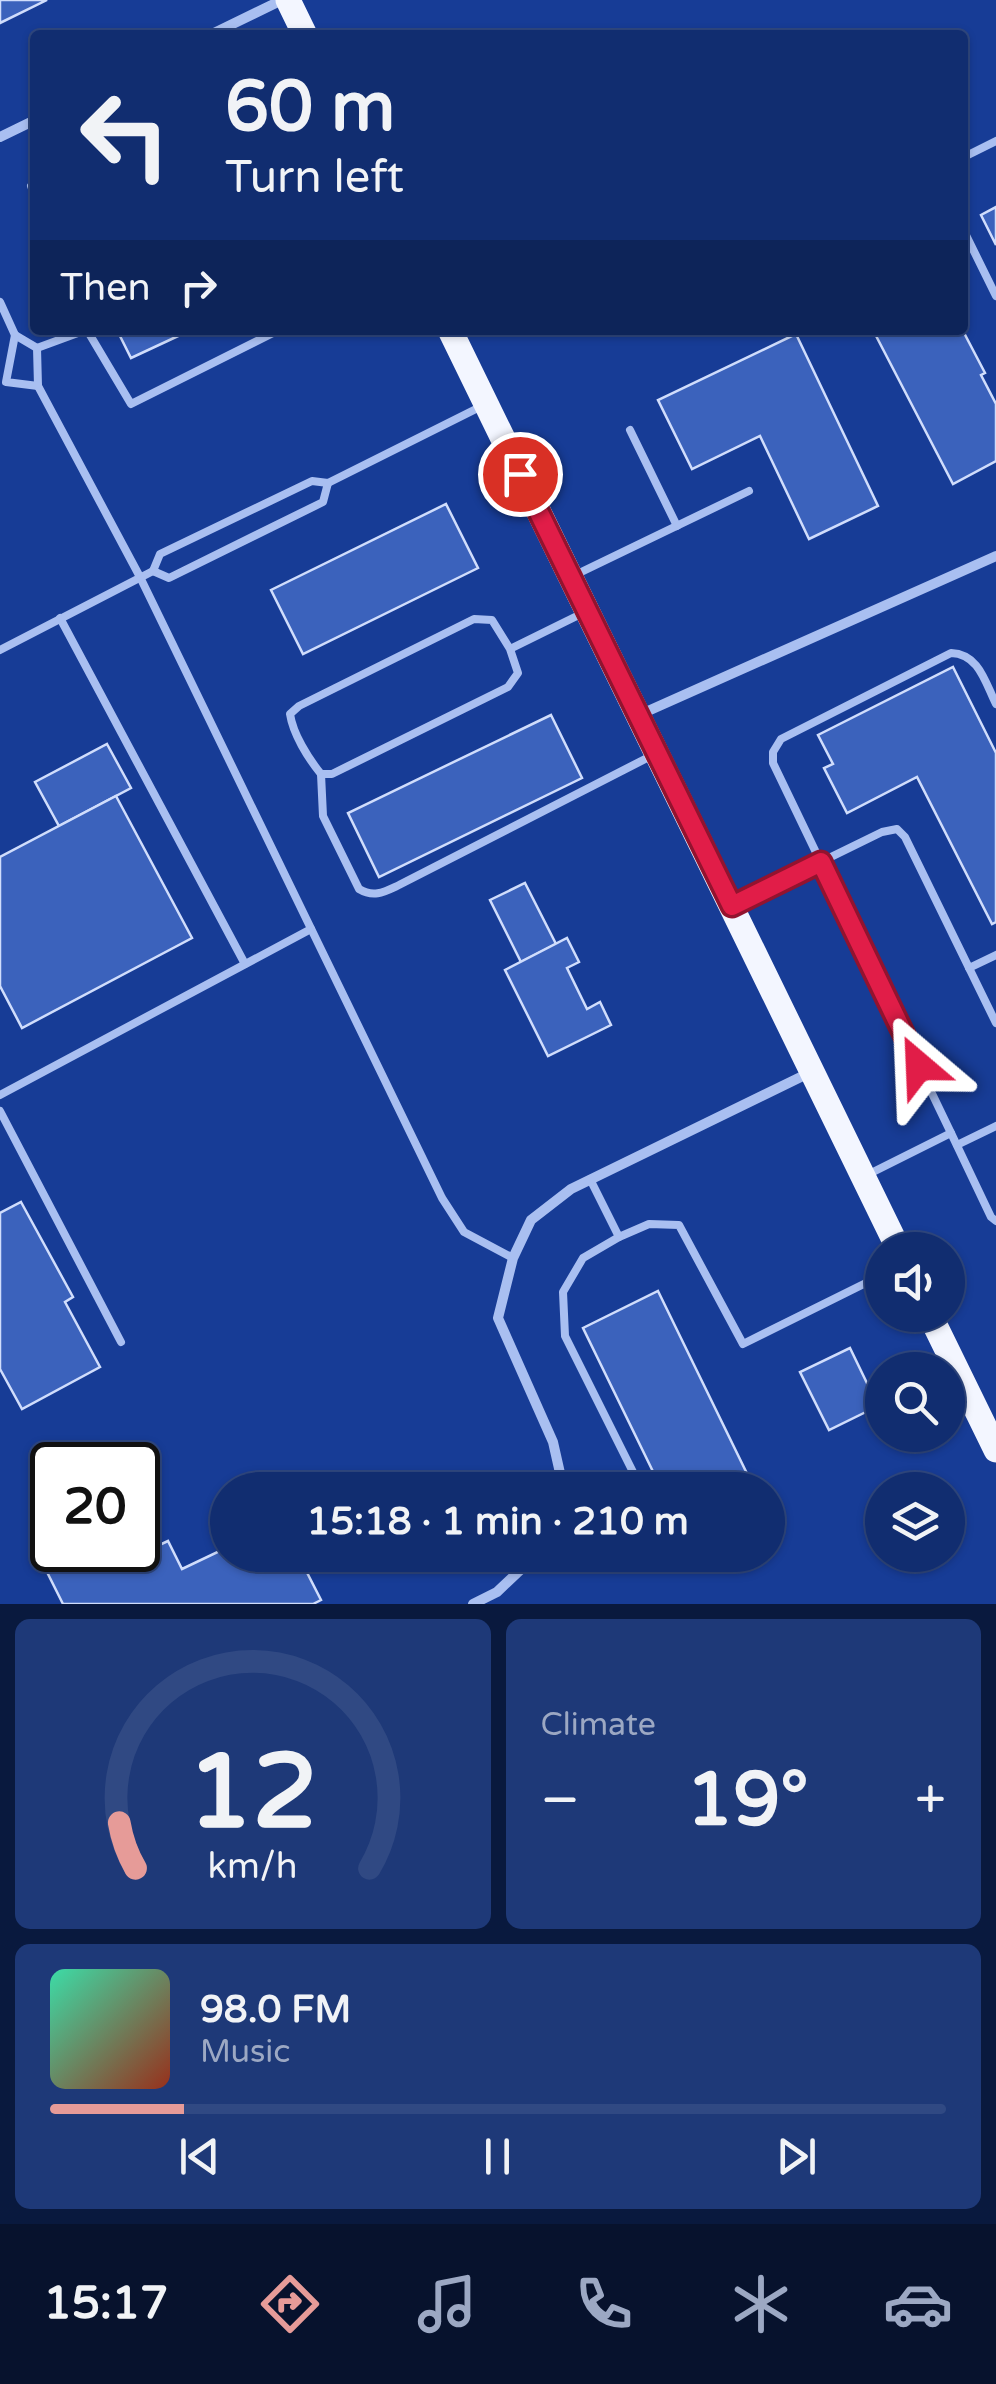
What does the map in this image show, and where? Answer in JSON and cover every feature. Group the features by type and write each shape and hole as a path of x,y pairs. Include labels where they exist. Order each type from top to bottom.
{"main road":[{"path":"285,0 302,30"},
{"path":"452,335 890,1232"},
{"path":"938,1332 996,1450"}],"street":[{"path":"221,30 285,0"},
{"path":"0,136 30,122"},
{"path":"638,715 995,558"},
{"path":"560,1472 553,1442 498,1318 512,1258 531,1220 590,1179 812,1072"},
{"path":"473,1604 497,1592 518,1572"}],"lane":[{"path":"968,155 996,141"},
{"path":"968,238 996,296"},
{"path":"0,302 16,335 37,348"},
{"path":"16,335 6,382 38,386"},
{"path":"37,348 73,335"},
{"path":"90,335 130,404 269,335"},
{"path":"37,348 38,386 140,577 442,1198 464,1232 512,1258"},
{"path":"0,650 153,571 160,554 312,481 328,483 486,404"},
{"path":"630,430 677,526"},
{"path":"153,571 169,578 322,502 328,483"},
{"path":"571,578 749,491"},
{"path":"510,649 587,611"},
{"path":"60,618 245,964"},
{"path":"321,774 332,774 508,687 518,672 510,649 492,620 474,619 290,714 321,774 323,816 359,889 368,895 380,894 657,753"},
{"path":"996,704 974,660 951,652 781,740 773,752 772,763 991,1218 996,1221"},
{"path":"732,906 882,832 897,829 905,837 996,1023"},
{"path":"0,1095 311,929"},
{"path":"969,968 996,955"},
{"path":"0,1111 121,1342"},
{"path":"957,1145 996,1126"},
{"path":"863,1177 951,1133"},
{"path":"590,1179 619,1237"},
{"path":"633,1472 565,1336 562,1292 583,1258 649,1224 679,1225 743,1344 865,1283"}],"building":[{"path":"0,0 47,0 0,23"},
{"path":"996,207 996,245 981,215"},
{"path":"120,335 180,335 131,358"},
{"path":"796,335 878,506 809,539 760,436 692,469 658,400"},
{"path":"876,335 965,335 985,373 981,375 996,404 996,461 953,484"},
{"path":"446,504 478,568 303,654 271,590"},
{"path":"953,667 996,753 996,922 992,924 917,777 847,813 824,768 833,764 818,735"},
{"path":"551,715 582,778 379,877 348,813"},
{"path":"107,744 131,788 59,826 35,782"},
{"path":"116,796 192,938 22,1028 0,986 0,857"},
{"path":"525,883 556,944 521,962 490,900"},
{"path":"567,938 579,962 567,968 587,1009 600,1002 611,1025 548,1056 505,970"},
{"path":"21,1202 73,1297 65,1302 100,1367 22,1409 0,1369 0,1213"},
{"path":"658,1291 746,1472 653,1472 583,1328"},
{"path":"850,1348 865,1379 865,1412 829,1430 800,1372"},
{"path":"168,1541 182,1569 210,1556 210,1572 307,1572 321,1600 313,1604 63,1604 47,1572 160,1572 160,1545"}],"route":[{"path":"520,474 732,906 821,862 919,1066"}]}
